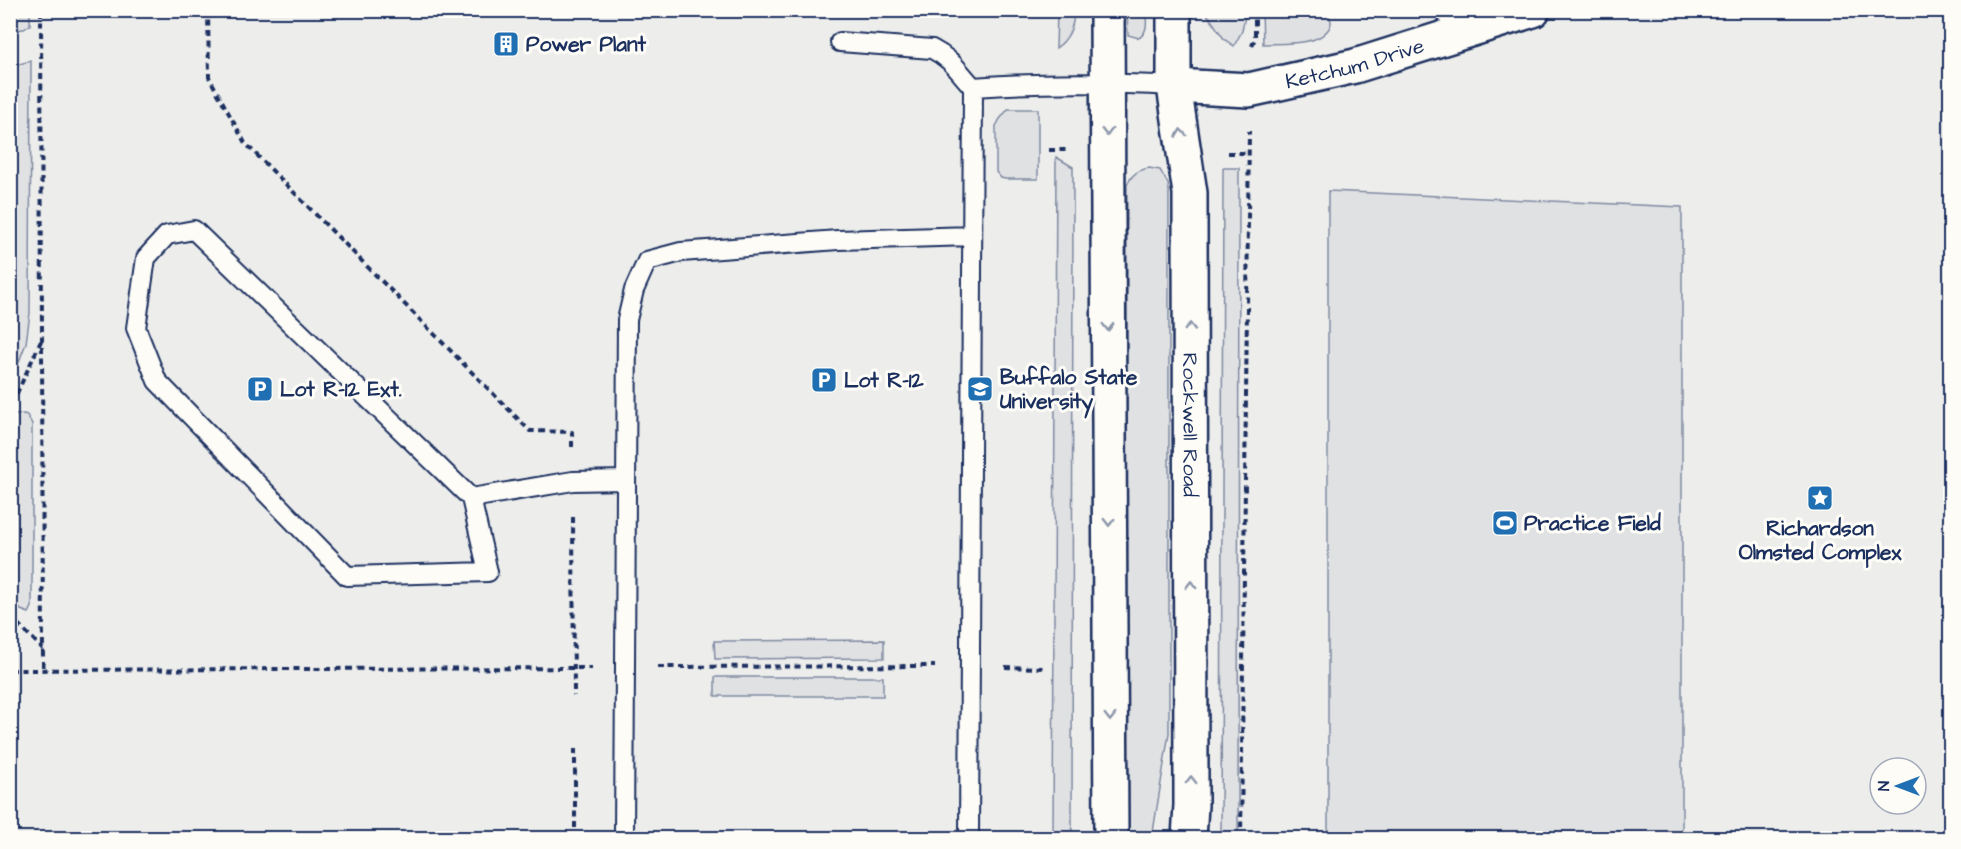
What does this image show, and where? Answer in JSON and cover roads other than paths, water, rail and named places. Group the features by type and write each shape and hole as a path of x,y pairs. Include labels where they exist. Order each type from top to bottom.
{"street":[{"path":"1107,10 1111,838"},
{"name":"Rockwell Road","path":"1174,10 1174,86 1190,193 1191,805 1189,838"},
{"name":"Ketchum Drive","path":"1174,86 1249,90 1354,66 1450,22 1533,10"}],"lane":[{"path":"840,42 932,49 952,62 973,87 969,838"},
{"path":"973,87 1049,82 1107,82 1174,86"},
{"path":"194,230 471,498 488,572 347,576 157,381 136,328 146,258 167,235 194,230"},
{"path":"624,838 627,320 634,290 647,261 681,252 838,240 972,236"},
{"path":"471,498 573,481 626,480"}],"place":[{"name":"Power Plant","path":"506,44"},
{"name":"Lot R-12","path":"824,380"},
{"name":"Lot R-12 Ext.","path":"260,389"},
{"name":"Buffalo State University","path":"980,389"},
{"name":"Richardson Olmsted Complex","path":"1820,498"},
{"name":"Practice Field","path":"1505,523"}]}
